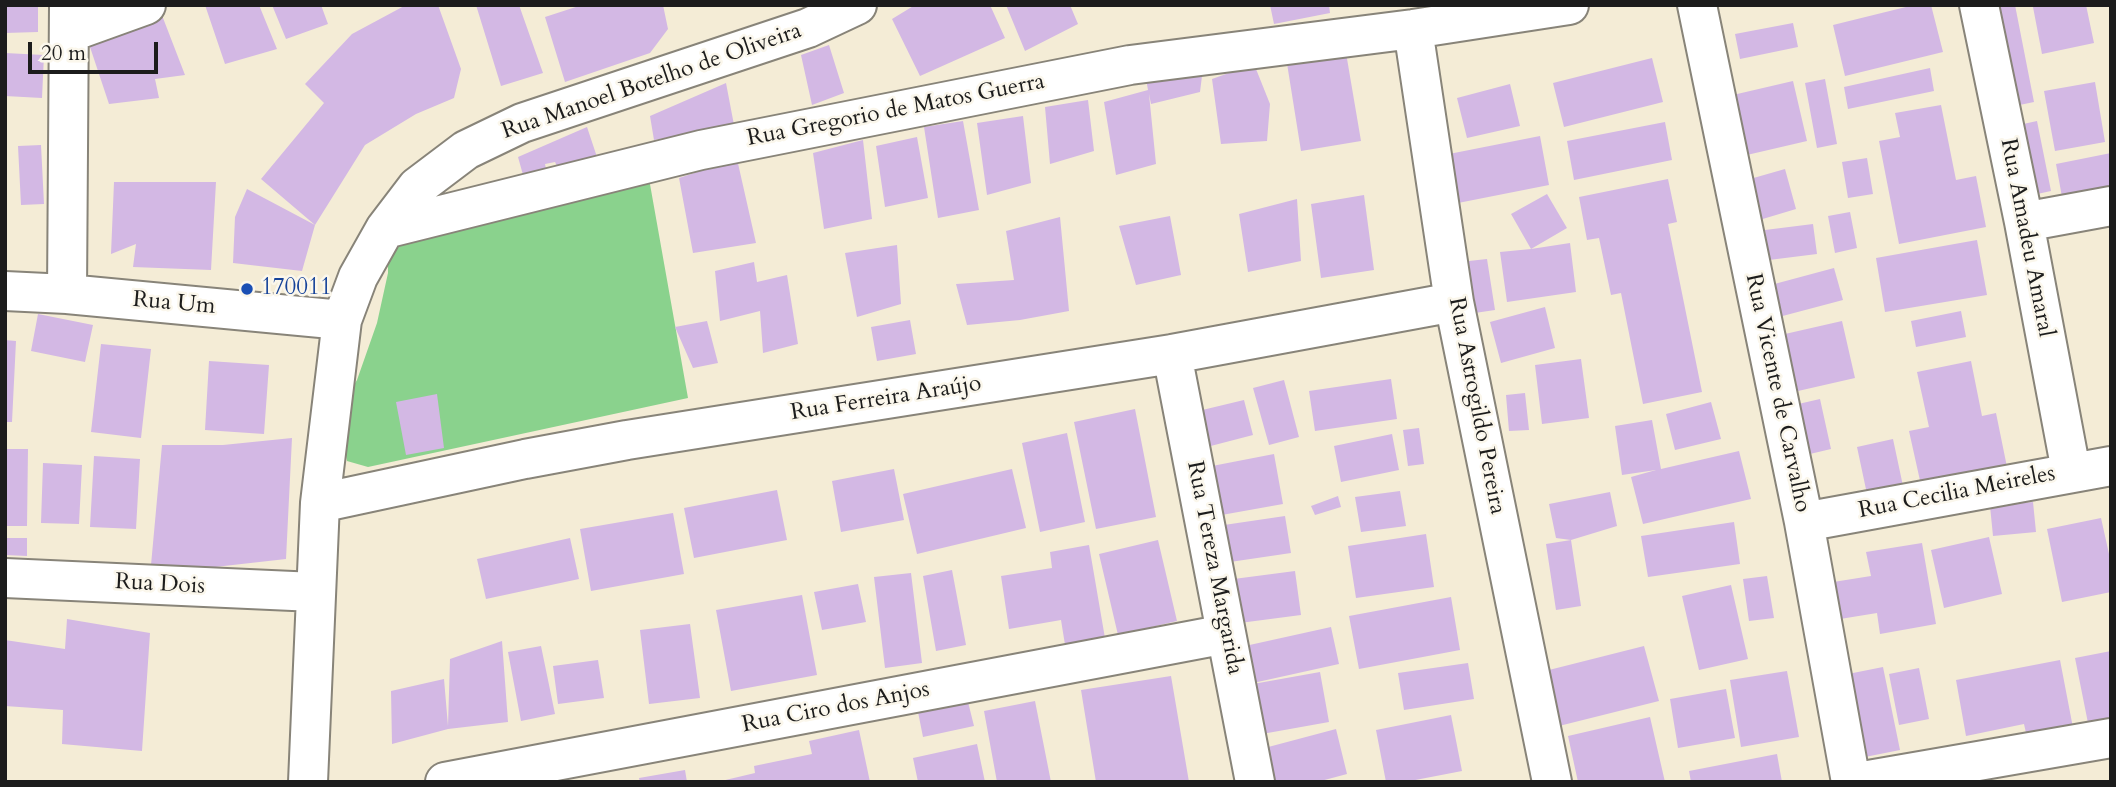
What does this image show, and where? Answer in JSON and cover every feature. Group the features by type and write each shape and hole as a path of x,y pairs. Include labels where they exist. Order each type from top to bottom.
{"street":[{"path":"67,294 70,19 146,5"},
{"name":"Rua Manoel Botelho de Oliveira","path":"308,782 320,503 342,320 358,277 385,229 417,187 466,150 522,123 808,28 858,5"},
{"name":"Rua Gregorio de Matos Guerra","path":"385,229 701,150 1130,65 1413,29 1569,5"},
{"name":"Rua Vicente de Carvalho","path":"1697,5 1804,522 1851,782"},
{"name":"Rua Amadeu Amaral","path":"1979,5 2024,222 2071,471"},
{"name":"Rua Astrogildo Pereira","path":"1413,29 1454,302 1552,782"},
{"path":"2024,222 2111,206"},
{"name":"Rua Um","path":"5,291 67,294 342,320"},
{"name":"Rua Ferreira Araújo","path":"320,503 627,440 1172,354 1454,302"},
{"name":"Rua Tereza Margarida","path":"1172,354 1255,782"},
{"name":"Rua Cecilia Meireles","path":"1804,522 2071,471 2111,466"},
{"name":"Rua Dois","path":"5,578 315,592"},
{"name":"Rua Ciro dos Anjos","path":"445,782 1226,634"},
{"path":"1857,782 2111,738"}],"green space":[{"path":"648,173 688,398 368,467 347,461 342,435 344,401 357,380 377,323 388,273 388,246"}],"building":[{"path":"5,5 38,5 38,32 5,33"},
{"path":"158,5 185,75 155,79 159,98 109,104 84,29"},
{"path":"205,5 259,5 277,49 225,64"},
{"path":"272,5 321,5 328,24 286,39"},
{"path":"406,5 438,5 461,69 454,98 416,114 365,145 315,225 261,179 324,103 305,84 352,34"},
{"path":"476,5 519,5 543,73 501,86"},
{"path":"582,5 663,5 668,29 650,53 565,82 545,17"},
{"path":"915,5 990,5 1005,38 920,76 892,19"},
{"path":"1006,5 1070,5 1078,24 1025,51"},
{"path":"1270,5 1329,5 1330,13 1274,24"},
{"path":"1914,5 1931,5 1943,52 1845,76 1833,25"},
{"path":"1990,5 2015,5 2034,102 2010,107"},
{"path":"2086,5 2094,43 2042,54 2033,7"},
{"path":"1793,23 1798,47 1740,59 1735,34"},
{"path":"1344,41 1361,141 1301,151 1285,51"},
{"path":"829,45 844,93 812,105 801,55"},
{"path":"5,53 44,55 42,98 5,96"},
{"path":"1652,58 1663,102 1564,127 1553,83"},
{"path":"1204,60 1200,92 1151,104 1149,94 1156,164 1116,175 1104,102 1148,90 1144,68"},
{"path":"1254,64 1270,104 1267,141 1221,144 1212,79"},
{"path":"1930,68 1934,91 1848,109 1844,87"},
{"path":"1825,79 1837,144 1817,148 1805,83"},
{"path":"1793,81 1807,141 1734,158 1720,98"},
{"path":"2095,82 2105,142 2055,151 2044,91"},
{"path":"726,83 734,125 654,140 650,116"},
{"path":"1510,84 1520,126 1467,138 1457,98"},
{"path":"1088,100 1094,151 1050,164 1045,107"},
{"path":"1941,105 1956,180 1976,176 1986,227 1899,244 1879,141 1900,137 1895,113"},
{"path":"1023,116 1031,183 987,195 977,123"},
{"path":"963,121 979,210 938,218 924,127"},
{"path":"2037,121 2051,191 2028,196 2014,126"},
{"path":"1665,122 1672,160 1574,180 1567,141"},
{"path":"587,127 598,160 562,176 555,162 545,164 548,179 525,182 518,157"},
{"path":"1540,136 1549,185 1458,203 1449,154"},
{"path":"917,137 928,198 885,207 876,146"},
{"path":"863,140 872,219 824,229 813,153"},
{"path":"41,145 44,204 21,205 18,146"},
{"path":"2111,153 2111,199 2064,208 2056,164"},
{"path":"1867,158 1873,194 1848,198 1842,162"},
{"path":"737,159 756,243 693,253 679,178"},
{"path":"1785,169 1796,209 1756,221 1743,181"},
{"path":"1668,179 1677,222 1668,224 1702,392 1643,404 1621,293 1611,295 1599,238 1587,240 1579,197"},
{"path":"114,182 216,182 211,270 133,267 136,244 111,254"},
{"path":"247,189 315,225 302,271 233,263 235,217"},
{"path":"1547,194 1567,228 1531,249 1511,214"},
{"path":"1364,195 1374,270 1321,278 1311,204"},
{"path":"1297,199 1301,261 1248,272 1239,214"},
{"path":"1850,212 1857,248 1835,253 1828,216"},
{"path":"1170,216 1181,275 1136,285 1119,226"},
{"path":"1060,217 1069,311 1020,320 967,325 956,284 1014,280 1006,231"},
{"path":"1813,224 1817,254 1769,260 1765,230"},
{"path":"1977,240 1987,295 1885,312 1876,258"},
{"path":"1570,243 1576,292 1507,302 1500,252"},
{"path":"897,245 901,304 857,317 845,253"},
{"path":"1487,259 1495,310 1468,314 1460,262"},
{"path":"754,262 757,282 787,275 798,344 763,353 760,311 720,321 715,271"},
{"path":"1834,268 1843,300 1775,318 1767,286"},
{"path":"1545,307 1555,348 1501,363 1490,322"},
{"path":"1961,311 1966,337 1916,347 1911,321"},
{"path":"38,314 93,325 85,362 31,351"},
{"path":"910,320 916,354 877,361 871,327"},
{"path":"707,321 718,363 693,368 675,327"},
{"path":"1842,321 1855,378 1798,391 1785,334"},
{"path":"5,340 16,341 12,422 5,422"},
{"path":"101,344 151,349 141,438 91,432"},
{"path":"1581,359 1589,418 1542,424 1535,365"},
{"path":"209,361 269,365 264,434 205,430"},
{"path":"1971,361 1982,416 1996,413 2007,467 1921,485 1909,431 1929,427 1917,372"},
{"path":"1391,379 1397,419 1315,431 1309,391"},
{"path":"1284,380 1299,437 1269,445 1253,388"},
{"path":"1525,393 1529,430 1509,431 1506,395"},
{"path":"437,394 444,448 406,455 396,402"},
{"path":"1820,399 1831,449 1793,458 1781,408"},
{"path":"1244,400 1253,435 1203,448 1194,412"},
{"path":"1711,402 1721,439 1675,450 1666,414"},
{"path":"1135,409 1156,517 1096,529 1074,422"},
{"path":"1652,420 1661,469 1739,451 1751,499 1643,524 1631,477 1656,470 1622,475 1615,426"},
{"path":"1419,428 1424,464 1408,466 1403,430"},
{"path":"1067,433 1085,522 1040,532 1022,443"},
{"path":"1392,434 1399,470 1341,482 1334,446"},
{"path":"292,438 286,559 215,567 151,565 162,445 223,445"},
{"path":"1893,439 1903,486 1867,494 1857,447"},
{"path":"5,449 28,449 27,526 5,526"},
{"path":"1274,454 1283,504 1216,516 1207,467"},
{"path":"94,456 140,459 136,529 90,527"},
{"path":"43,463 82,465 79,524 41,523"},
{"path":"894,469 904,520 841,532 832,481"},
{"path":"1012,469 1026,528 917,554 903,494"},
{"path":"777,490 787,540 694,558 684,508"},
{"path":"1400,491 1406,526 1361,532 1355,497"},
{"path":"1610,492 1617,526 1571,540 1556,538 1549,504"},
{"path":"1338,496 1341,507 1315,515 1311,506"},
{"path":"2033,502 2036,532 1993,536 1990,506"},
{"path":"673,513 684,574 591,591 580,529"},
{"path":"1285,516 1291,553 1230,562 1224,525"},
{"path":"2101,518 2111,563 2111,592 2062,602 2047,529"},
{"path":"1734,522 1740,564 1648,577 1641,536"},
{"path":"1426,534 1434,587 1356,598 1348,546"},
{"path":"1989,537 2002,594 1944,608 1931,550"},
{"path":"5,538 27,538 27,556 5,555"},
{"path":"570,538 579,579 486,599 477,559"},
{"path":"1158,540 1177,621 1118,635 1099,554"},
{"path":"1571,540 1581,606 1556,610 1546,544"},
{"path":"1922,543 1936,624 1880,634 1877,613 1834,620 1827,583 1871,576 1866,552"},
{"path":"1089,545 1106,644 1066,651 1061,620 1009,629 1001,576 1052,568 1050,552"},
{"path":"952,570 966,645 936,651 923,576"},
{"path":"1295,571 1301,615 1232,624 1226,580"},
{"path":"911,573 922,663 885,668 874,577"},
{"path":"1767,576 1774,618 1749,621 1743,579"},
{"path":"858,584 866,622 822,630 814,592"},
{"path":"1731,585 1748,659 1699,670 1682,596"},
{"path":"802,595 817,675 731,691 716,610"},
{"path":"1451,597 1460,650 1359,669 1349,616"},
{"path":"67,619 150,633 142,751 62,744 63,710 5,706 5,640 65,649"},
{"path":"690,624 700,698 649,704 640,630"},
{"path":"1331,627 1339,664 1253,683 1245,646"},
{"path":"502,641 508,722 448,729 392,744 391,691 444,679 448,726 450,659"},
{"path":"541,646 555,714 521,721 508,652"},
{"path":"1644,646 1659,701 1559,726 1545,671"},
{"path":"2111,651 2111,729 2090,733 2075,658"},
{"path":"598,660 604,698 558,704 553,666"},
{"path":"2060,660 2074,733 2028,742 2024,724 1966,736 1956,680"},
{"path":"1468,663 1474,699 1404,710 1398,673"},
{"path":"1883,667 1900,750 1855,759 1838,676"},
{"path":"1919,668 1929,719 1899,725 1889,674"},
{"path":"1787,671 1799,737 1741,747 1730,680"},
{"path":"1320,672 1329,722 1262,734 1253,684"},
{"path":"1171,676 1189,782 1096,782 1081,690"},
{"path":"1726,689 1735,738 1678,748 1670,699"},
{"path":"1035,701 1051,782 997,782 984,711"},
{"path":"968,702 974,726 923,737 918,712"},
{"path":"1451,715 1462,771 1405,782 1386,782 1376,730"},
{"path":"1650,717 1665,782 1578,782 1568,736"},
{"path":"1336,729 1347,774 1317,782 1265,782 1257,750"},
{"path":"859,730 870,782 717,782 755,773 754,766 812,754 809,741"},
{"path":"977,744 985,782 918,782 913,758"},
{"path":"1777,754 1782,782 1691,782 1689,771"},
{"path":"685,770 687,782 640,782 639,778"}],"place":[{"name":"170011","path":"247,289"}]}
